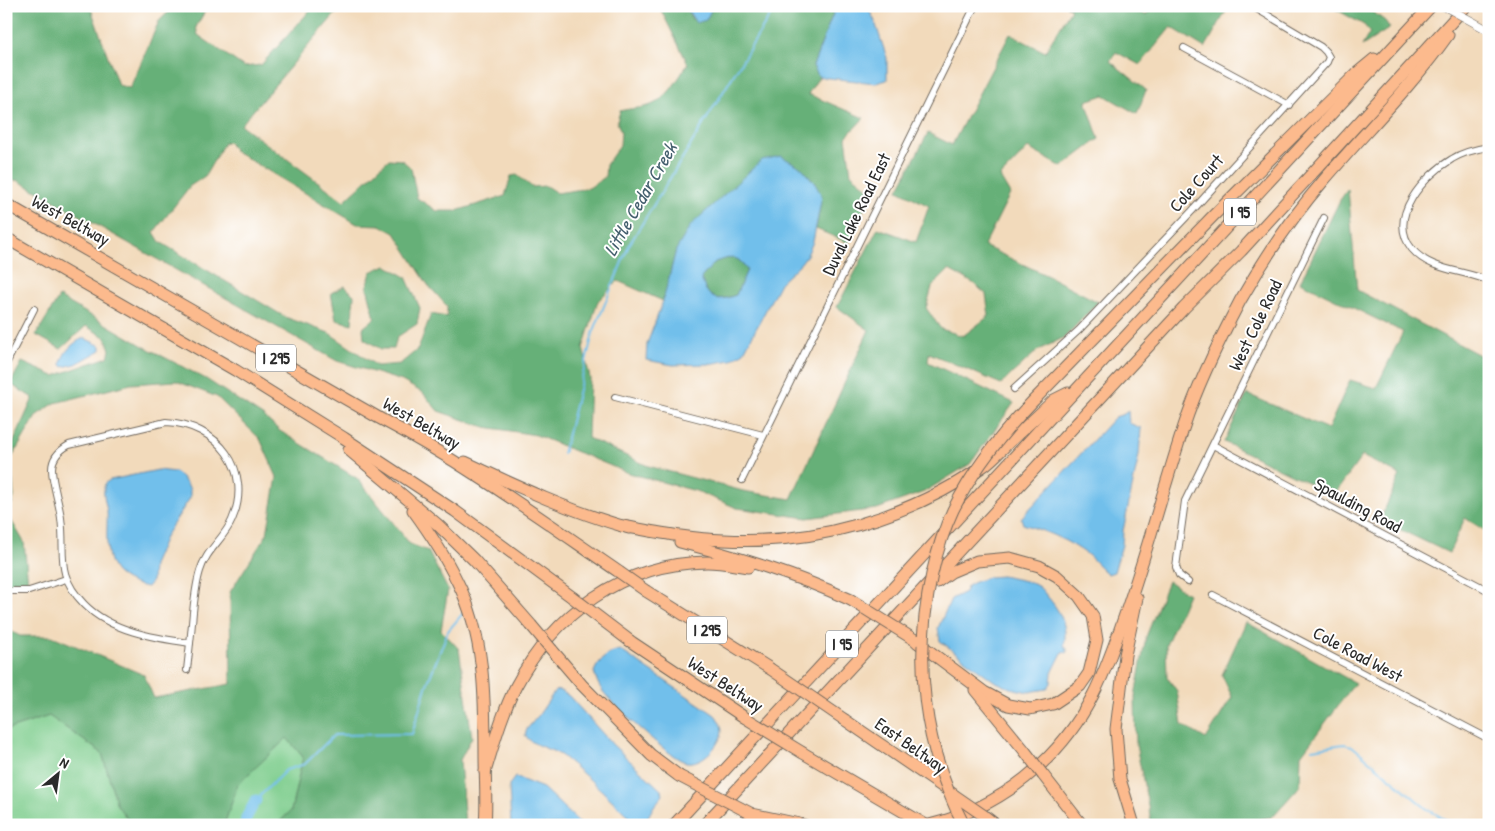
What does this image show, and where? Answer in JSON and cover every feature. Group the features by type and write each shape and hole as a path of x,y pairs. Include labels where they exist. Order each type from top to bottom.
{"highway":[{"name":"I 95","path":"674,825 1431,6"},
{"name":"I 95","path":"704,825 1184,308 1241,251 1465,7"},
{"path":"927,825 966,813 1019,784 1052,754 1080,717 1099,684 1118,636 1146,554 1184,424 1201,380 1241,300 1264,261 1292,221 1322,182 1410,83 1447,37 1465,7"},
{"path":"964,825 939,766 925,703 923,648 924,616 938,547 972,475 992,448 1034,400 1296,132 1356,73 1405,35"},
{"name":"West Beltway","path":"6,204 378,418 421,440 531,512 646,591 807,694"},
{"name":"West Beltway","path":"6,238 235,370 344,438 455,511 630,641 744,717 927,825"},
{"path":"235,370 354,453 437,524 468,554 582,685 651,755 679,776 752,814 784,825"},
{"path":"622,526 698,539 726,541 781,539 832,531 870,522 921,503 984,466 1054,400 1076,389"},
{"path":"421,440 501,479 582,513 760,564 815,584 851,600 915,640 984,692 1008,705 1030,708 1053,704 1080,686 1088,673 1097,640 1093,616 1079,596 1057,576 1039,566 1010,558 977,561 951,572 917,597"},
{"path":"397,491 411,506 432,535 458,582 474,628 481,660 485,703 485,825"},
{"path":"1134,825 1120,779 1116,729 1125,656 1146,554"},
{"path":"485,772 504,714 516,686 534,657 563,622 596,595 642,573 673,566 705,562 750,568 815,584"},
{"path":"966,679 1082,825"},
{"name":"East Beltway","path":"807,694 996,825"},
{"path":"752,814 804,825"}],"street":[{"name":"Duval Lake Road East","path":"742,480 975,6"},
{"name":"Cole Court","path":"1014,390 1079,330 1323,68 1328,57 1321,47 1252,6"},
{"path":"1444,6 1486,29"},
{"path":"1184,48 1289,105"},
{"path":"1489,147 1464,153 1443,165 1417,192 1406,210 1404,228 1409,243 1426,261 1489,281"},
{"name":"West Cole Road","path":"1213,445 1324,218"},
{"path":"6,364 34,309"},
{"path":"614,397 763,435"},
{"path":"187,670 198,582 204,560 230,525 236,508 238,483 235,470 222,447 213,438 178,422 156,423 69,444 57,454 52,469 62,518 61,551 66,579 84,605 106,620 157,638 190,643"},
{"path":"1188,582 1179,575 1176,567 1186,501 1213,445"},
{"name":"Spaulding Road","path":"1213,445 1489,591"},
{"path":"6,590 29,591 66,579"},
{"name":"Cole Road West","path":"1214,596 1489,739"}],"green space":[{"path":"6,6 90,6 118,85 130,88 159,21 175,6 208,6 196,27 198,35 244,67 261,65 314,6 342,6 241,125 344,201 389,159 402,160 411,168 417,198 437,211 456,211 505,196 511,176 517,175 532,187 546,186 557,193 589,188 605,177 606,165 620,145 621,132 617,122 620,111 647,106 663,98 688,64 659,6 685,6 692,19 706,20 713,6 836,6 813,66 819,77 808,94 864,118 846,137 851,174 872,191 849,243 816,229 822,196 676,250 663,301 618,281 598,301 583,348 590,378 588,438 648,466 743,491 791,499 869,330 837,307 878,228 916,242 929,206 898,190 928,133 952,145 1010,34 1045,52 1071,9 1066,6 1126,6 1146,15 1152,6 1229,6 1205,48 1171,27 1140,65 1116,52 1110,61 1146,90 1137,114 1104,95 1086,101 1099,139 1062,167 1028,148 1000,177 1010,194 984,246 1098,302 1065,337 1037,351 1001,384 929,353 928,362 1014,403 970,464 924,492 877,509 807,518 737,508 696,491 628,473 536,435 485,427 438,411 423,393 402,381 337,361 17,180 6,182","holes":["229,142 235,151 357,224 380,225 395,233 428,285 447,306 447,317 431,314 418,349 400,364 377,366 329,333 285,317 160,242 154,232 190,186 205,176 224,143","949,270 973,283 986,294 989,316 963,336 941,329 926,308 932,287"]},
{"path":"1330,6 1365,6 1385,21 1390,28 1362,46 1370,32 1364,25"},
{"path":"1348,189 1357,290 1489,360 1489,533 1465,518 1449,553 1380,520 1400,475 1362,456 1334,495 1224,442 1247,394 1328,429 1350,380 1376,388 1403,332 1300,282 1340,200"},
{"path":"732,257 739,260 747,270 736,295 723,298 713,297 706,290 701,278 715,262"},
{"path":"386,265 406,277 420,308 417,324 397,337 394,349 381,349 364,339 363,328 375,318 367,287 371,272"},
{"path":"345,286 354,295 352,324 336,320 331,293"},
{"path":"59,297 145,347 206,379 264,417 280,431 358,479 410,544 428,551 448,590 441,630 459,649 472,737 460,760 465,825 276,825 291,811 303,757 287,738 238,784 224,825 132,825 117,805 102,753 49,716 6,730 6,629 20,636 52,636 144,675 154,698 231,684 230,592 267,534 277,477 260,439 217,397 176,381 131,384 55,403 37,415 11,459 14,497 8,515 24,542 28,583 6,585 6,459 33,398 10,384 22,362 54,376 108,357 110,350 106,338 86,326 61,349 36,335"},
{"path":"1168,581 1188,594 1166,645 1167,677 1177,691 1182,725 1206,739 1232,697 1222,675 1246,622 1355,683 1301,755 1300,786 1272,817 1249,821 1244,825 1152,825 1136,745 1135,696 1146,637"},
{"path":"49,716 102,753 117,805 132,825 6,825 6,730"},
{"path":"287,737 303,757 291,811 276,825 224,825 238,784"}],"water":[{"path":"685,6 713,6 706,20 696,23"},
{"path":"836,6 867,6 874,19 887,58 887,80 876,83 819,77 813,66"},
{"path":"781,156 802,168 814,182 822,196 813,242 807,255 780,283 744,352 731,360 709,364 673,365 646,360 647,344 663,301 676,250 691,225 762,160","holes":["732,257 739,260 747,270 736,295 723,299 710,295 706,291 701,278 715,262"]},
{"path":"84,338 101,346 101,350 76,364 63,367 61,365 66,352 72,345"},
{"path":"1128,411 1129,423 1141,428 1139,455 1123,531 1122,545 1114,572 1108,574 1088,555 1073,545 1023,524 1021,518 1115,417"},
{"path":"158,470 175,472 182,477 190,489 190,498 166,535 153,565 152,581 147,587 126,580 112,566 107,543 107,512 104,487 110,480"},
{"path":"1002,576 1026,581 1039,587 1056,607 1062,619 1065,631 1064,645 1067,653 1063,651 1052,673 1051,683 1047,689 1029,692 1010,688 994,681 940,641 938,628 951,599 965,592 972,583 988,577"},
{"path":"620,650 715,715 721,724 722,733 711,752 695,762 683,761 675,757 640,729 607,697 599,686 594,672 604,658"},
{"path":"559,690 569,696 613,745 662,791 663,795 644,824 638,825 634,822 599,788 558,753 537,745 525,735 527,729 555,691"},
{"path":"515,777 543,788 582,825 511,825 509,785"}],"waterway":[{"name":"Little Cedar Creek","path":"563,454 593,333 629,245 776,6"},
{"name":"Little Cedar Creek","path":"256,800 286,770 305,764 334,735 412,734 426,687 448,631 464,612"},
{"path":"1312,749 1344,744 1352,746 1427,809 1455,825"},
{"name":"Little Cedar Creek","path":"245,825 246,818 256,800"}]}
